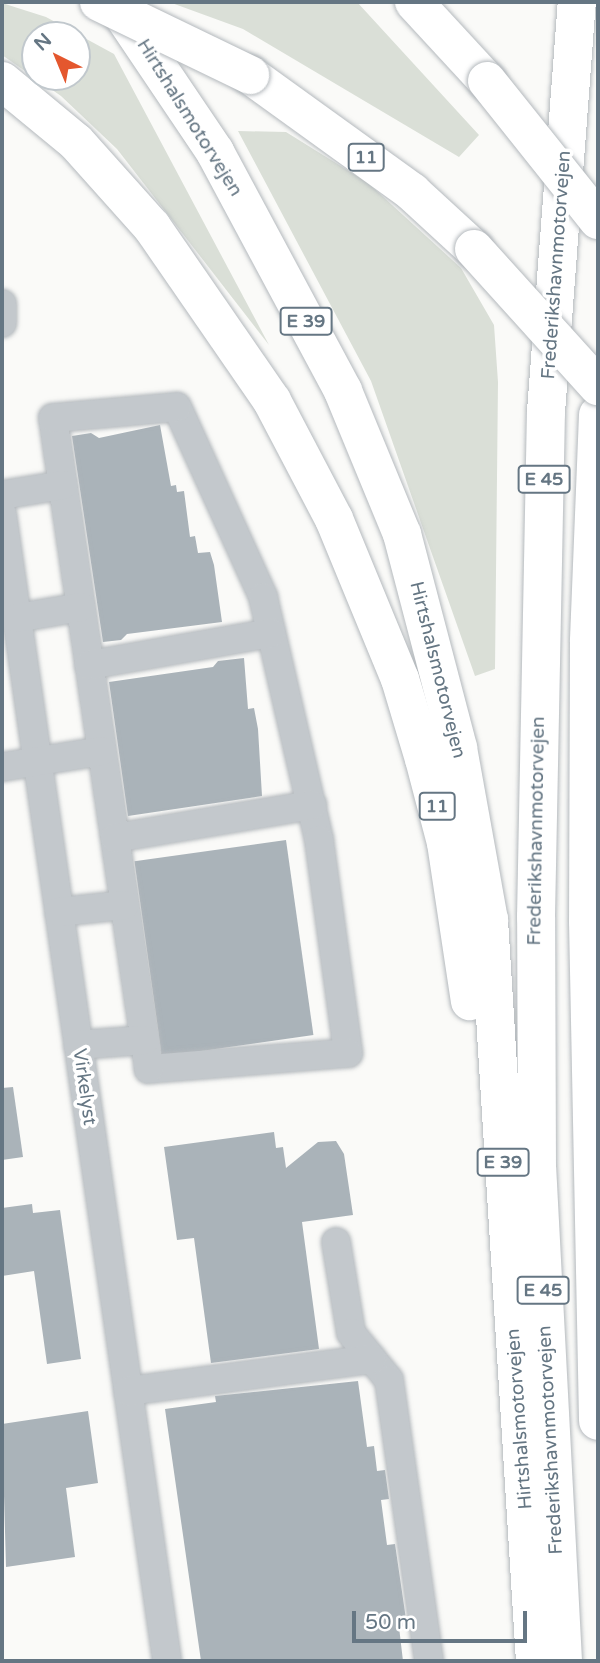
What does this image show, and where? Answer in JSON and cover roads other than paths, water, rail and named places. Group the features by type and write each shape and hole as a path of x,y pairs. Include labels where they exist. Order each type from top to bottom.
{"highway":[{"name":"11","path":"99,2 250,75 412,192 474,249 598,386"},
{"name":"Hirtshalsmotorvejen","path":"114,2 215,152 344,391 402,534 457,748 489,920 534,1661"},
{"path":"414,2 487,81 598,220"},
{"name":"Frederikshavnmotorvejen","path":"563,1661 537,1169 536,918 546,412 575,2"},
{"name":"11","path":"2,80 76,142 152,227 272,401 334,519 400,679 446,843 461,922 534,1661"},
{"name":"E 45","path":"598,415 589,642 588,921 598,1421"}],"street":[{"path":"2,304 2,323"},
{"path":"177,407 263,597 312,805 348,1053 149,1069 81,607 53,418 177,407"},
{"path":"2,495 63,485"},
{"name":"Virkelyst","path":"2,514 13,634 38,762 167,1661"},
{"path":"13,634 81,607"},
{"path":"89,665 271,633"},
{"path":"2,767 102,751"},
{"path":"115,838 312,805"},
{"path":"59,912 125,905"},
{"path":"78,1045 145,1040"},
{"path":"336,1242 351,1333 389,1380 429,1661"},
{"path":"128,1391 372,1359"}]}
